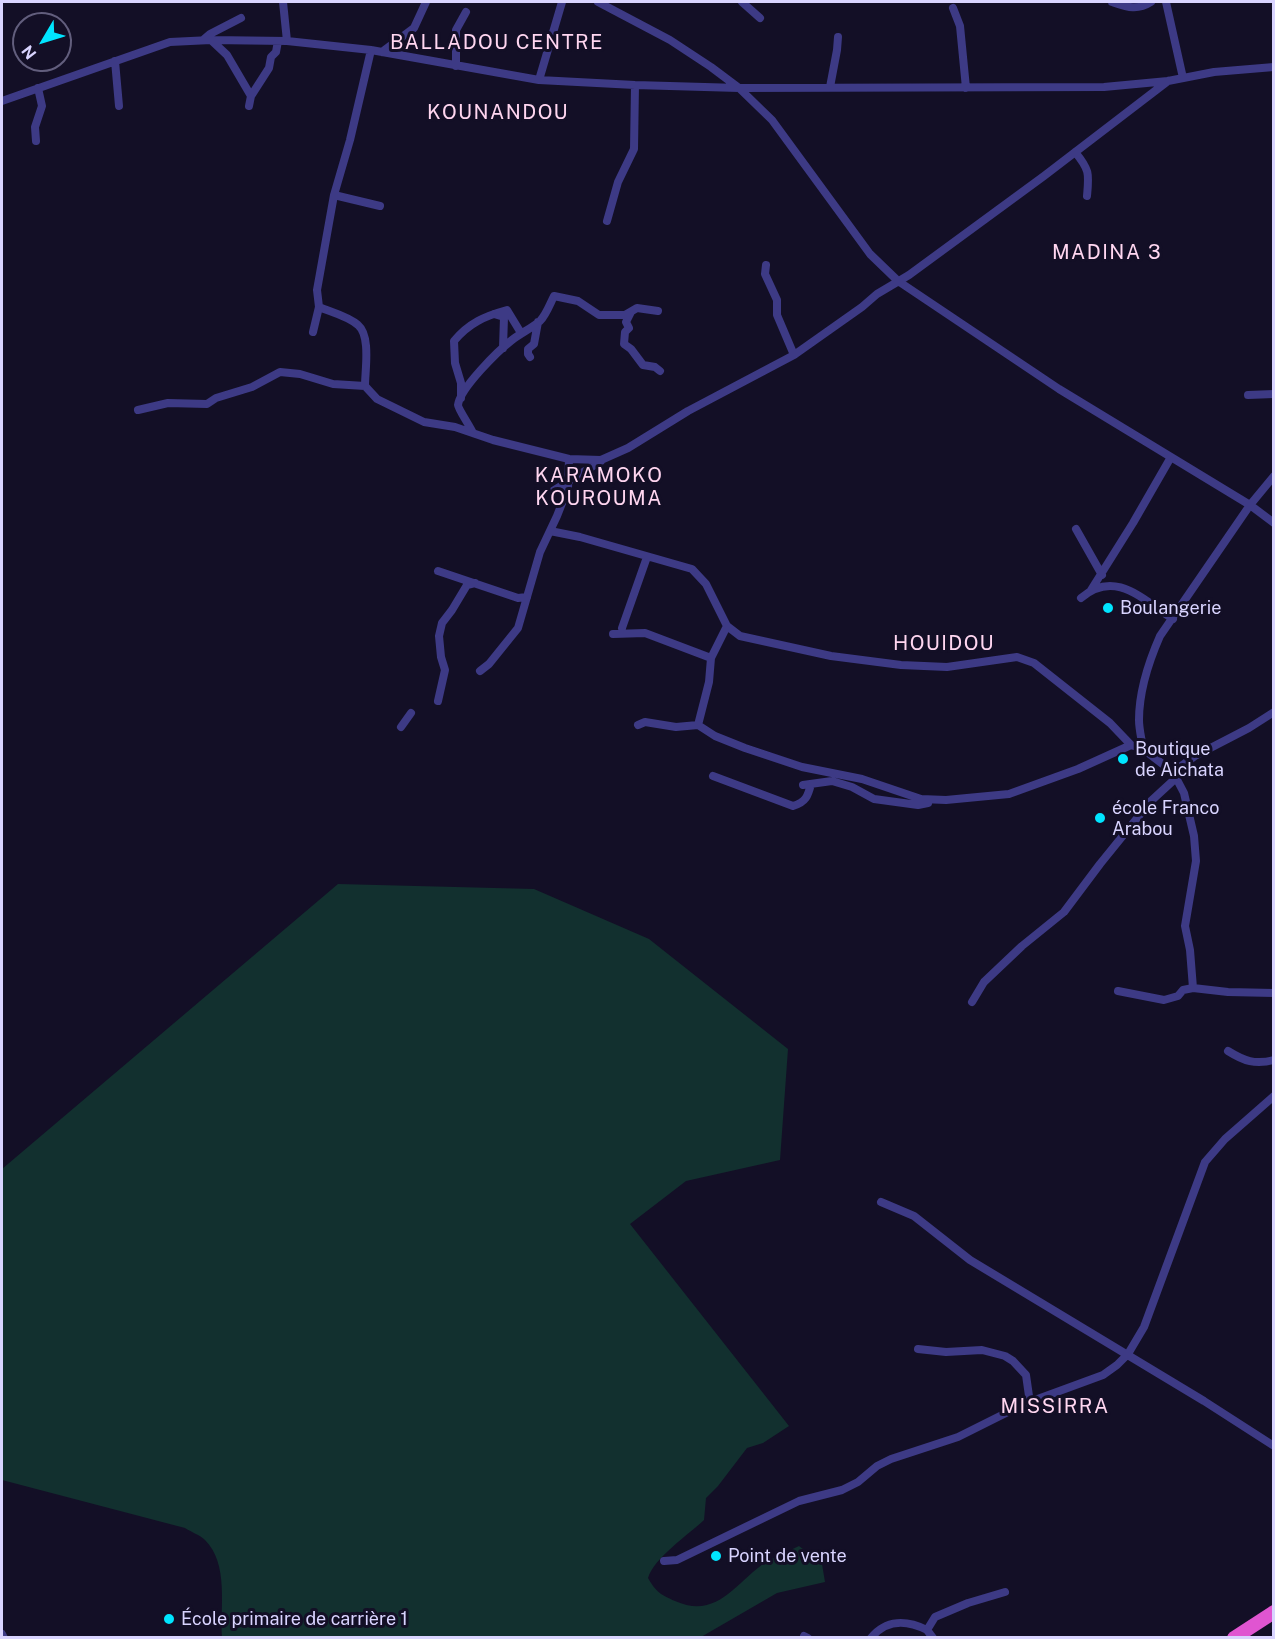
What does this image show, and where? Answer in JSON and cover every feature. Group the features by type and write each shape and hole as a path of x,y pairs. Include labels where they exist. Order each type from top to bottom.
{"highway":[{"path":"1234,1638 1274,1611"}],"street":[{"path":"249,106 251,96 269,68 271,57 282,41 283,2"},
{"path":"382,52 414,27 426,2"},
{"path":"539,80 562,2"},
{"path":"600,2 669,40 739,88 772,120 870,254 898,281 1059,389 1250,505 1274,523"},
{"path":"742,2 760,18"},
{"path":"1112,2 1127,8 1139,9 1151,2"},
{"path":"1165,2 1183,78"},
{"path":"952,8 960,26 966,88"},
{"path":"456,66 456,30 466,12"},
{"path":"207,40 210,34 242,18"},
{"path":"830,87 838,38"},
{"path":"207,40 227,56 251,96"},
{"path":"2,101 170,42 207,40 282,41 371,50 539,80 739,88 1104,87 1168,81 1214,72 1274,67"},
{"path":"313,332 319,307 317,290 334,195 350,140 371,50"},
{"path":"115,61 118,106"},
{"path":"552,491 601,460 628,448 688,411 794,355 1075,153 1168,81"},
{"path":"1135,105 1147,83"},
{"path":"607,221 618,182 634,149 635,85"},
{"path":"36,141 35,127 42,106 38,88"},
{"path":"1075,153 1087,166 1089,176 1087,196"},
{"path":"334,195 380,206"},
{"path":"766,265 765,274 777,300 777,315 794,355"},
{"path":"530,357 528,349 534,345 538,322 554,296 578,301 599,315 625,315 637,308 658,311"},
{"path":"319,307 350,320 364,332 365,386"},
{"path":"461,398 461,383 455,363 454,341 469,325 507,310 521,333"},
{"path":"632,312 626,322 629,328 625,332 624,344 643,365 655,367 660,371"},
{"path":"494,314 504,317 503,348"},
{"path":"473,433 468,421 459,411 458,405 461,398 503,348 538,322"},
{"path":"138,410 168,403 207,404 216,398 252,387 279,372 300,374 333,384 365,386 377,399 424,422 455,426 493,441 568,459 601,460"},
{"path":"1248,394 1274,394"},
{"path":"1081,598 1091,590 1171,457"},
{"path":"480,671 489,664 518,628 540,552 568,488 568,459"},
{"path":"1143,749 1139,719 1150,658 1160,636 1250,505 1274,476"},
{"path":"1077,529 1107,585"},
{"path":"550,531 580,537 692,569 706,584 727,626 740,636 831,656 901,665 947,667 1017,657 1034,663 1110,723 1131,745 1143,749 1175,775 1184,793 1196,861 1185,926 1190,950 1193,988"},
{"path":"622,628 647,556"},
{"path":"438,571 518,598 527,597"},
{"path":"438,700 445,670 439,636 442,623 453,610 467,585 475,583"},
{"path":"1091,590 1107,585 1123,587 1173,619"},
{"path":"698,724 709,682 711,658 727,626"},
{"path":"613,634 645,633 711,658"},
{"path":"972,1002 984,982 1022,946 1064,912 1151,801 1175,775 1195,756 1249,728 1274,712"},
{"path":"400,727 411,713"},
{"path":"639,724 645,722 676,726 698,724 715,736 802,767 862,780 914,798 943,800"},
{"path":"713,776 793,806 808,797 807,784 832,781 852,787 874,799 918,805 943,800 1010,794 1078,770 1131,745"},
{"path":"1118,991 1164,999 1178,996 1183,990 1193,988 1228,992 1274,993"},
{"path":"1228,1051 1253,1063 1274,1060"},
{"path":"664,1561 677,1560 799,1501 842,1490 891,1459 958,1437 1030,1403 1103,1375 1128,1354 1144,1327 1204,1162 1218,1146 1274,1096"},
{"path":"881,1202 914,1216 970,1260 1128,1354 1274,1446"},
{"path":"918,1349 946,1352 982,1350 1005,1356 1026,1375 1030,1403"},
{"path":"927,1630 935,1617 968,1603 1005,1592"},
{"path":"871,1638 878,1629 910,1622 927,1630 933,1638"}],"green space":[{"path":"338,884 534,889 649,939 788,1049 780,1160 686,1181 630,1224 789,1426 763,1443 747,1448 706,1498 704,1520 664,1555 651,1570 648,1578 656,1590 666,1597 690,1606 703,1606 714,1603 725,1596 766,1562 799,1546 822,1564 825,1582 777,1593 701,1637 222,1637 222,1586 218,1561 213,1550 203,1538 185,1528 2,1480 2,1169"}],"place":[{"name":"Boulangerie","path":"1108,608"},
{"name":"Boutique de Aichata","path":"1123,759"},
{"name":"école Franco Arabou","path":"1100,818"},
{"name":"Point de vente","path":"716,1556"},
{"name":"École primaire de carrière 1","path":"169,1619"}],"district":[{"name":"BALLADOU CENTRE","path":"497,43"},
{"name":"KOUNANDOU","path":"498,113"},
{"name":"MADINA 3","path":"1107,253"},
{"name":"KARAMOKO KOUROUMA","path":"599,488"},
{"name":"HOUIDOU","path":"944,644"},
{"name":"MISSIRRA","path":"1055,1407"}]}
